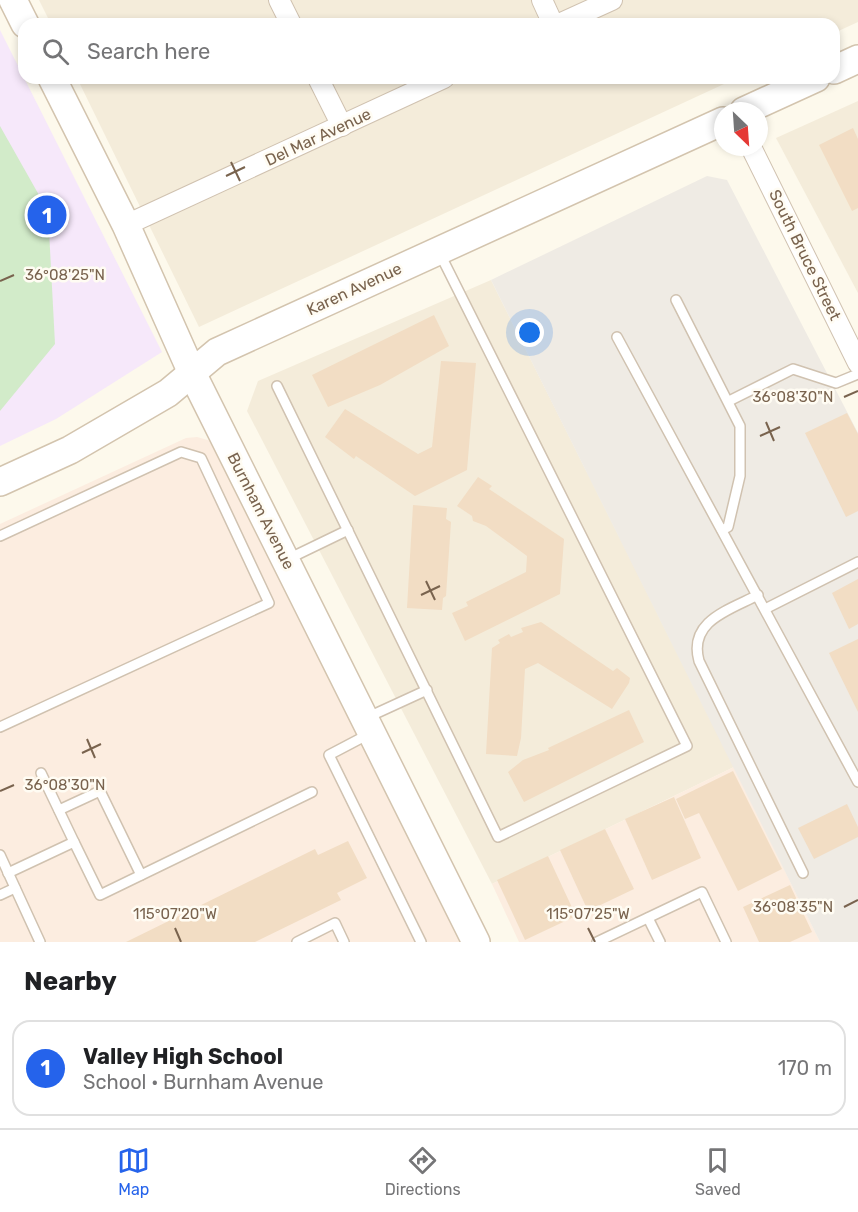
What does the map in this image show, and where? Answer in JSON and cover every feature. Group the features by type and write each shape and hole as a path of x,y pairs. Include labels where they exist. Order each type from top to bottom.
{"street":[{"path":"279,0 288,18"},
{"path":"542,0 550,18"},
{"path":"572,18 612,0"},
{"path":"840,67 858,59"},
{"name":"Burnham Avenue","path":"55,84 126,225 192,373 476,942"},
{"path":"321,84 342,126"},
{"name":"Del Mar Avenue","path":"126,225 431,84"},
{"path":"764,102 803,84"},
{"name":"Karen Avenue","path":"0,482 70,450 168,393 217,352 714,125"},
{"name":"South Bruce Street","path":"756,156 858,363"}],"lane":[{"path":"277,386 498,837 687,746 438,251"},
{"path":"676,300 740,426 741,447 735,497 728,527 722,530"},
{"path":"617,337 858,782"},
{"path":"729,401 793,369 836,383 858,374"},
{"path":"0,536 181,452 201,458 269,603 0,727"},
{"path":"285,560 348,530"},
{"path":"765,609 858,562"},
{"path":"758,595 703,626 697,638 696,649 699,661 803,873"},
{"path":"421,942 329,755 368,726 426,690"},
{"path":"41,773 100,895 312,792"},
{"path":"59,810 100,791 141,875"},
{"path":"8,873 74,842"},
{"path":"0,855 39,942"},
{"path":"0,895 15,888"},
{"path":"597,942 702,892 726,942"},
{"path":"648,918 660,942"},
{"path":"297,942 335,923 344,942"}],"shaded area":[{"path":"39,0 858,0 858,22 840,30 840,18 48,18"},
{"path":"0,30 18,66 18,84 27,84 162,352 56,419 0,446"},
{"path":"80,84 724,84 199,327"},
{"path":"858,101 858,293 776,138"},
{"path":"707,176 727,180 858,433 858,942 820,942 491,280"},
{"path":"491,280 734,767 492,884 247,411 258,381"},
{"path":"197,437 211,441 460,942 0,942 0,524 186,438"},
{"path":"734,767 820,942 519,942 492,884"}],"green space":[{"path":"0,126 48,211 55,344 0,411"}],"building":[{"path":"853,128 858,139 858,208 852,211 819,145"},
{"path":"434,315 449,346 380,385 328,407 312,375"},
{"path":"441,361 476,363 467,470 415,496 356,456 354,459 325,437 345,409 418,454 432,447"},
{"path":"847,413 858,434 858,511 846,517 805,433"},
{"path":"478,477 492,486 489,489 564,539 560,594 465,641 452,613 468,606 466,602 526,572 527,556 486,526 473,521 472,516 457,506"},
{"path":"413,505 447,508 446,519 451,522 446,596 443,598 442,610 407,608"},
{"path":"858,579 858,624 849,629 832,593"},
{"path":"541,622 613,671 617,668 630,678 629,683 612,709 538,663 525,669 521,738 517,756 486,754 492,648 500,643 498,640 509,634 511,637 523,632 521,628"},
{"path":"858,639 858,712 829,653"},
{"path":"629,710 644,742 524,802 508,772 523,760 549,750 548,748"},
{"path":"733,771 782,869 738,891 699,813 685,819 676,799"},
{"path":"674,797 701,858 652,880 625,819"},
{"path":"847,804 858,827 858,837 814,859 798,828"},
{"path":"605,829 634,889 588,911 560,850"},
{"path":"348,841 367,878 337,893 341,900 255,942 126,942 315,849 318,855"},
{"path":"548,856 576,916 525,940 497,880"},
{"path":"790,885 812,932 790,942 759,942 743,907"}],"place":[{"name":"Valley High School","path":"47,215"}]}
